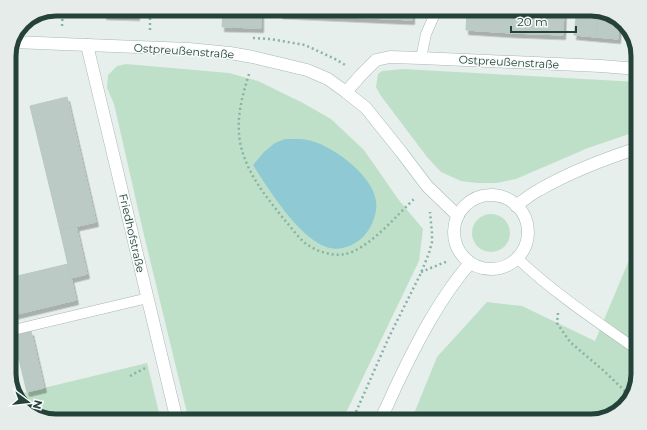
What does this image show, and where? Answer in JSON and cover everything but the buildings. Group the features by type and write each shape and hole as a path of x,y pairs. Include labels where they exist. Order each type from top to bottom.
{"street":[{"name":"Ostpreußenstraße","path":"18,42 189,49 253,57 307,70 328,79 366,108 427,186 458,216"},
{"name":"Friedhofstraße","path":"87,45 175,414"},
{"name":"Ostpreußenstraße","path":"346,92 360,75 376,60 390,57 631,68"},
{"path":"516,206 538,190 578,170 631,150"},
{"path":"485,196 496,196 507,199 516,206 524,215 528,238 524,249 517,258 507,266 495,269 482,268 466,260 457,247 454,237 454,226 464,206 485,196"},
{"path":"383,414 415,346 459,277 466,260"}],"lane":[{"path":"421,58 426,34 434,16"},
{"path":"517,258 536,276 559,294 631,345"},
{"path":"16,329 148,298"}],"path":[{"path":"149,47 150,16"},
{"path":"253,57 240,110 240,141 244,160 266,196 289,225 305,242 318,250 330,254 344,254 356,251 369,242 427,186"},
{"path":"355,414 389,337 430,253 432,233 427,186"},
{"path":"421,273 444,263 466,260"},
{"path":"559,294 557,323 570,342 627,393"}],"green space":[{"path":"126,64 229,73 258,81 303,103 331,119 364,150 398,199 423,229 419,261 345,414 187,414 114,104 107,88 108,75 117,66"},
{"path":"403,69 631,82 631,133 588,148 516,179 496,183 461,181 441,172 427,157 381,96 376,87 378,74 382,71"},
{"path":"487,214 495,214 502,217 507,222 510,233 507,244 502,249 495,252 487,252 480,249 475,244 472,237 472,229 475,222 480,217"},
{"path":"631,256 630,382 627,392 621,400 609,410 596,414 414,414 437,357 487,302 522,306 595,341"},
{"path":"147,363 159,414 51,414 45,413 34,407 21,394"}],"water":[{"path":"285,139 308,140 324,146 343,157 361,173 368,182 376,201 376,211 371,226 361,239 344,248 329,248 314,241 284,211 253,165 264,152 275,143"}]}
